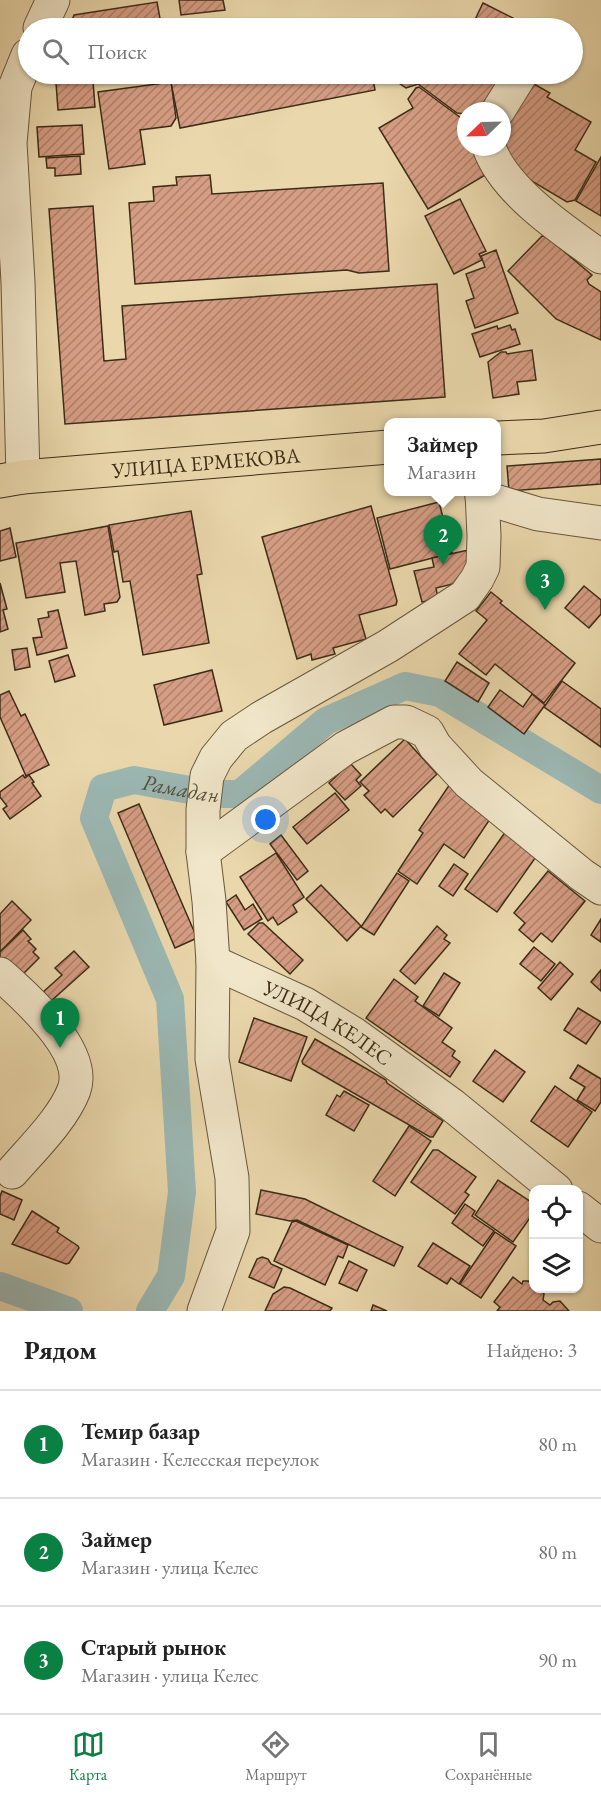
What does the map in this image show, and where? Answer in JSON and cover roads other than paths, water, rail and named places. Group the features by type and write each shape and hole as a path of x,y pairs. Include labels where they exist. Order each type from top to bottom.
{"main road":[{"path":"501,438 544,436 601,427"},
{"name":"УЛИЦА ЕРМЕКОВА","path":"11,479 384,447"}],"street":[{"path":"45,18 53,0"},
{"path":"11,479 18,282 10,143 15,87 18,80"},
{"path":"504,102 515,84"},
{"path":"492,156 510,184 571,236 601,257"},
{"path":"204,1311 233,1231 232,1178 212,1059 213,962 203,852 203,810 207,776 216,758 234,736 261,718 388,646 465,596 483,567 484,536 491,498 538,514 601,523"},
{"path":"203,852 345,748 394,722 406,722 427,732 435,746 469,783 601,888"},
{"name":"УЛИЦА КЕЛЕС","path":"213,962 305,1004 354,1034 452,1105 550,1185"},
{"path":"0,974 63,1038 76,1071 74,1089 54,1124 12,1172"},
{"path":"583,1211 601,1226"}],"waterway":[{"name":"Рамадан","path":"150,1311 171,1276 182,1192 170,999 94,818 103,788 134,780 212,794 240,794 326,721 405,686 440,693 601,790"},
{"name":"Рамадан","path":"0,1286 69,1311"}],"place":[{"name":"Займер","path":"443,565"},
{"name":"Старый рынок","path":"545,610"},
{"name":"Темир базар","path":"60,1048"}]}
